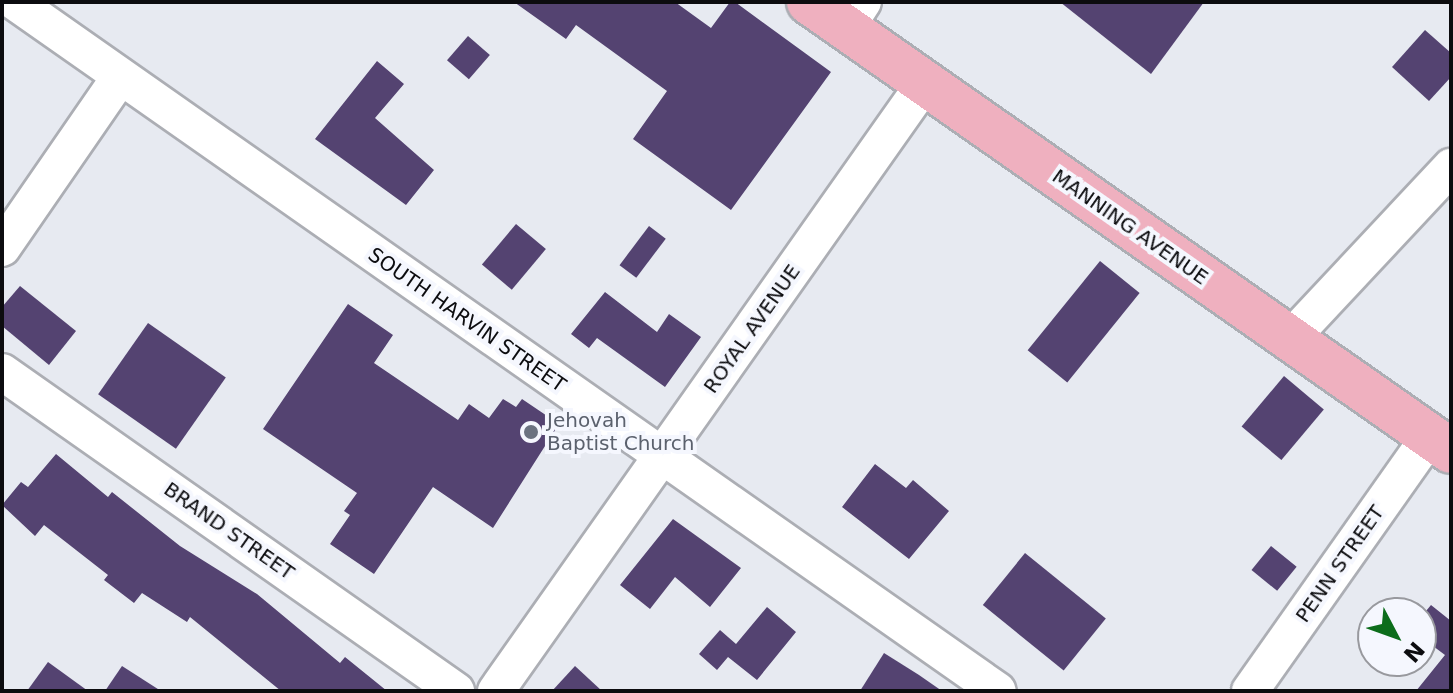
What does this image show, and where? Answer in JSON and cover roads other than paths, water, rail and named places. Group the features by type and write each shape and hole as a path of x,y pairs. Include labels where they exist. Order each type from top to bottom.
{"main road":[{"name":"MANNING AVENUE","path":"809,2 855,15 924,84 1440,443"}],"street":[{"name":"SOUTH HARVIN STREET","path":"15,2 998,691"},
{"path":"2,248 120,77"},
{"name":"ROYAL AVENUE","path":"496,691 924,84"},
{"path":"1290,339 1451,167"},
{"name":"BRAND STREET","path":"2,372 456,691"},
{"name":"PENN STREET","path":"1250,691 1440,443"}],"place":[{"name":"Jehovah Baptist Church","path":"531,432"}]}
